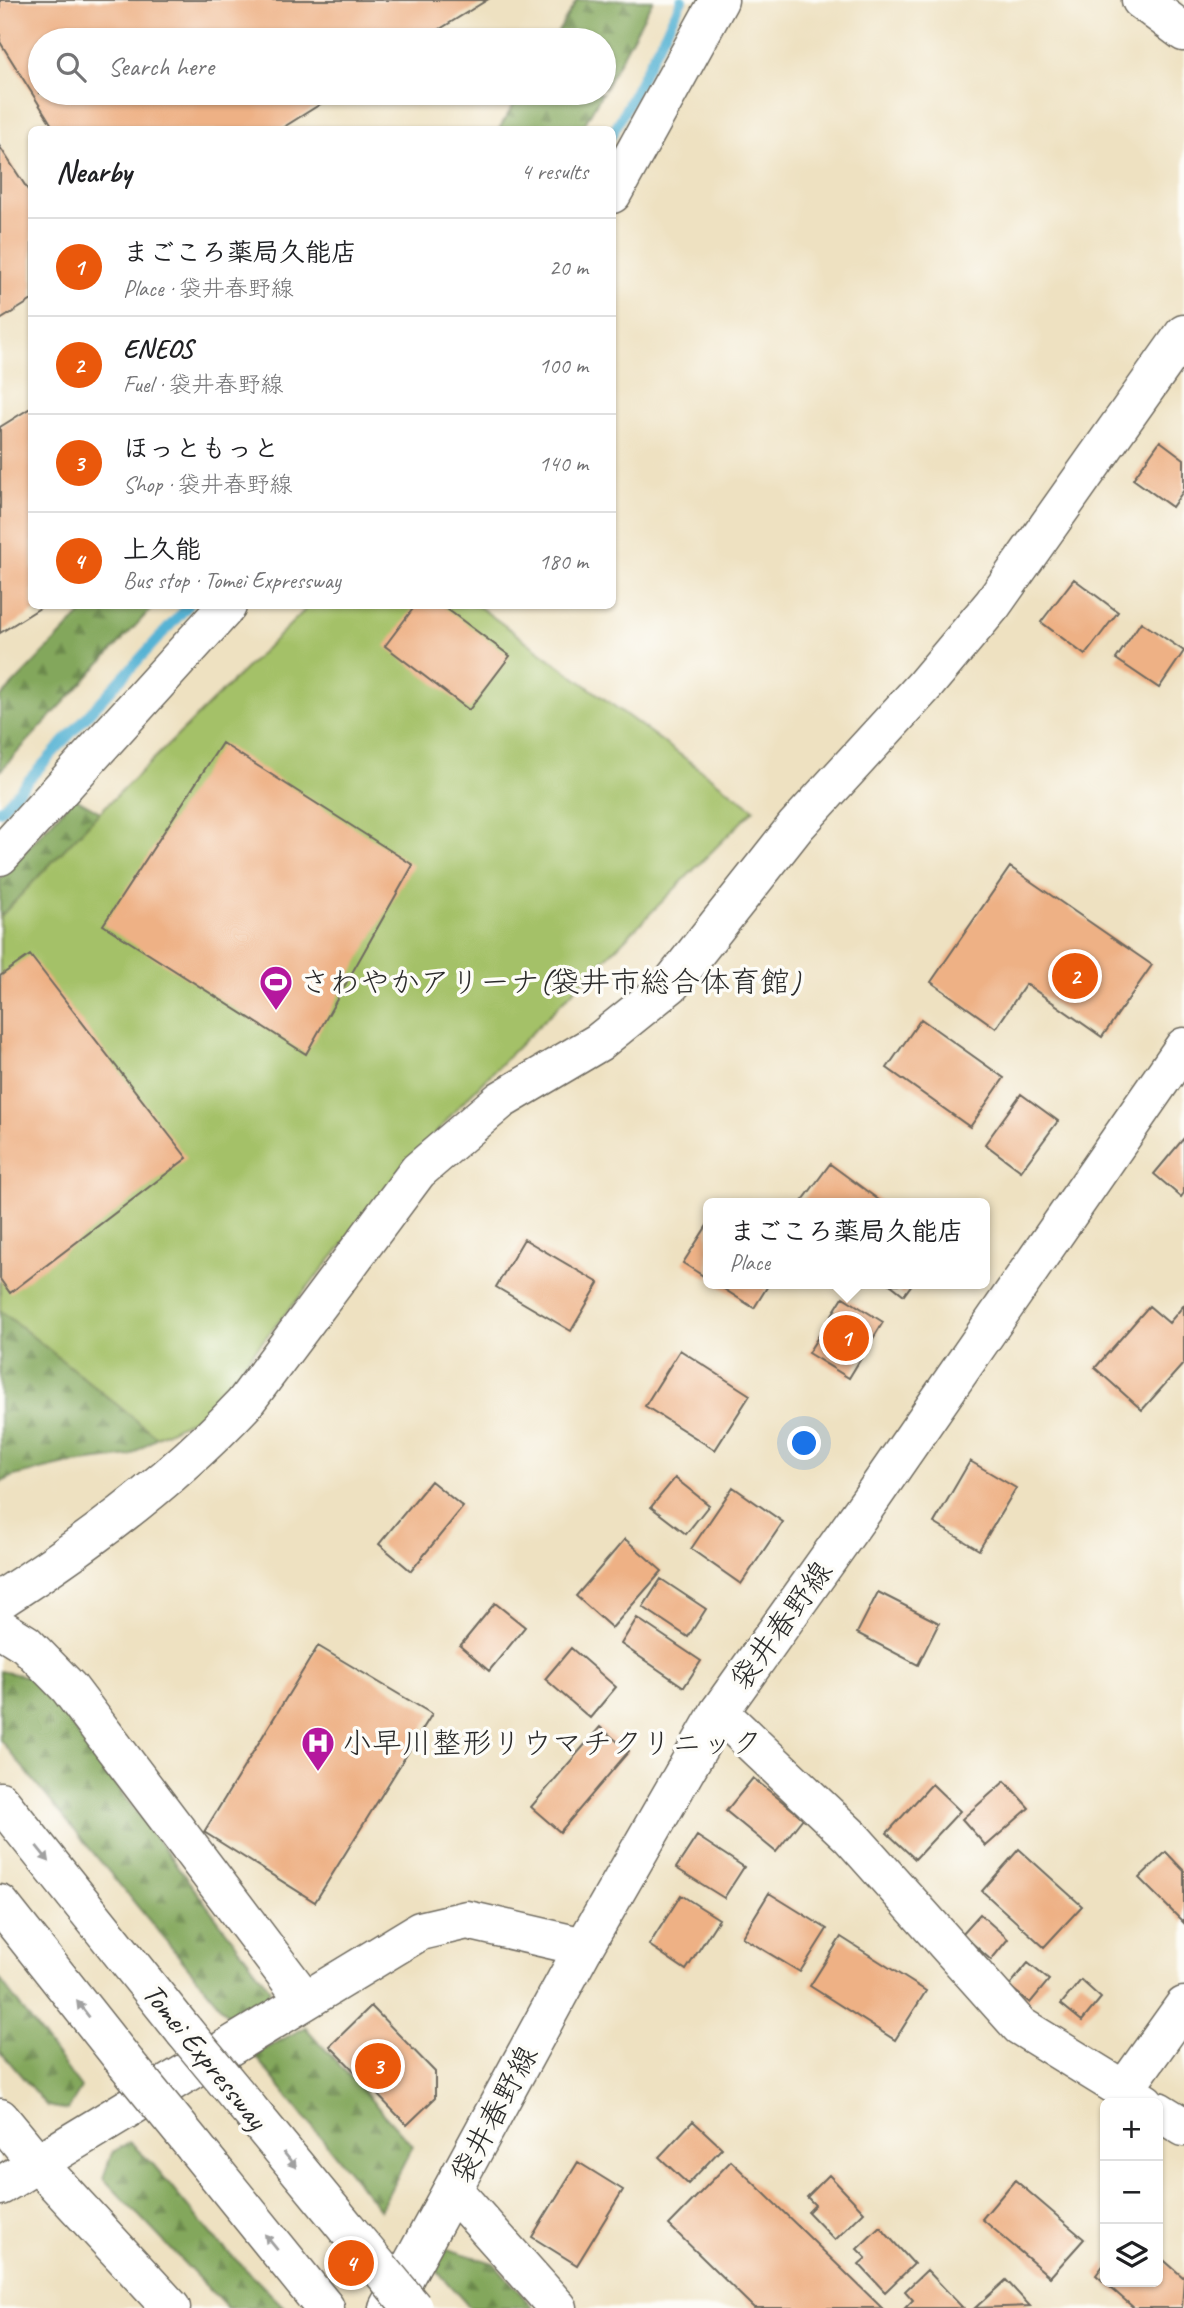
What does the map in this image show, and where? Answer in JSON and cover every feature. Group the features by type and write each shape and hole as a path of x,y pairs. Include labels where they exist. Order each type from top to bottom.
{"main road":[{"path":"616,187 719,0"},
{"path":"1141,0 1184,32"},
{"path":"0,1601 135,1504 218,1431 252,1394 418,1171 501,1100 599,1042 671,984 796,826 925,685 993,604 1184,334"},
{"path":"0,856 224,609"},
{"name":"袋井春野線","path":"388,2308 584,1947 719,1712 873,1496 1184,1047"},
{"path":"0,1628 35,1653 69,1688 305,2000"},
{"path":"719,1712 851,1837 1020,2026 1134,2097 1184,2006"},
{"name":"Tomei Expressway","path":"0,1801 184,2031 414,2308"},
{"path":"0,1904 320,2302"},
{"path":"0,2186 420,1931 467,1920 584,1947"},
{"path":"1163,2114 1184,2127"},
{"path":"0,2118 38,2164 171,2308"},
{"path":"453,2190 558,2308"}],"green space":[{"path":"577,0 653,0 616,68 616,28 560,28"},
{"path":"514,105 595,105 584,126 501,126"},
{"path":"86,609 151,609 0,771 0,698"},
{"name":"さわやかアリーナ(袋井市総合体育館)","path":"306,609 482,609 754,809 458,1107 201,1415 157,1437 0,1310 0,917 100,812"},
{"path":"74,797 100,812 0,917 0,879"},
{"path":"0,1310 157,1437 130,1456 66,1464 14,1476 0,1483"},
{"path":"0,1671 35,1678 270,1989 263,2011 234,2023 0,1740"},
{"path":"0,1979 81,2088 68,2110 47,2106 0,2051"},
{"path":"305,2027 413,2146 380,2210 254,2055"},
{"path":"129,2142 152,2163 214,2238 285,2308 227,2308 103,2178 112,2153"},
{"path":"441,2247 494,2263 533,2308 470,2308 428,2261"}],"building":[{"path":"0,0 487,0 442,28 28,28 28,87 0,42"},
{"path":"39,105 319,105 285,126 52,126"},
{"path":"0,147 28,190 28,302 0,320"},
{"path":"28,410 28,609 38,609 0,633 0,427"},
{"path":"1160,441 1184,459 1184,490 1172,507 1133,479"},
{"path":"1074,579 1118,612 1085,655 1041,622"},
{"path":"413,609 447,609 510,656 469,710 385,646"},
{"path":"1141,622 1184,651 1159,688 1116,659"},
{"path":"222,743 413,865 306,1054 103,925"},
{"path":"1010,867 1152,965 1102,1037 1026,984 996,1028 931,982"},
{"path":"30,955 187,1158 10,1293 0,1279 0,976"},
{"path":"921,1019 1004,1078 970,1127 887,1068"},
{"path":"1021,1094 1058,1121 1021,1171 985,1144"},
{"path":"1184,1138 1184,1193 1181,1197 1154,1174"},
{"path":"830,1164 876,1198 805,1198"},
{"path":"703,1232 703,1276 683,1263"},
{"path":"524,1239 599,1283 571,1331 496,1287"},
{"path":"724,1289 766,1289 754,1308"},
{"path":"896,1289 908,1289 904,1295"},
{"path":"843,1297 883,1322 849,1378 808,1353"},
{"path":"1184,1305 1184,1363 1142,1410 1095,1368 1149,1306 1169,1323"},
{"path":"680,1350 750,1395 715,1450 645,1406"},
{"path":"970,1461 1016,1488 979,1550 934,1523"},
{"path":"675,1478 709,1505 686,1534 651,1507"},
{"path":"431,1481 463,1507 411,1571 379,1544"},
{"path":"733,1487 783,1522 741,1584 691,1549"},
{"path":"625,1539 662,1571 612,1628 576,1596"},
{"path":"661,1579 706,1609 688,1637 643,1607"},
{"path":"878,1592 939,1623 918,1665 857,1633"},
{"path":"495,1603 525,1627 489,1671 460,1646"},
{"path":"637,1618 701,1661 684,1687 621,1644"},
{"name":"小早川整形リウマチクリニック","path":"318,1646 432,1714 315,1902 204,1832"},
{"path":"571,1648 616,1687 590,1718 545,1679"},
{"path":"600,1727 629,1751 560,1832 531,1807"},
{"path":"753,1778 803,1818 776,1852 726,1811"},
{"path":"1005,1781 1029,1808 986,1846 962,1819"},
{"path":"932,1784 960,1811 915,1859 887,1833"},
{"path":"697,1836 744,1867 724,1898 676,1868"},
{"path":"1019,1849 1082,1906 1044,1947 982,1891"},
{"path":"1166,1852 1184,1871 1184,1923 1139,1878"},
{"path":"769,1893 827,1929 800,1972 742,1937"},
{"path":"681,1895 719,1919 686,1970 649,1945"},
{"path":"980,1914 1008,1939 991,1960 962,1934"},
{"path":"841,1937 926,1991 895,2040 810,1986"},
{"path":"1028,1963 1049,1980 1030,2003 1009,1986"},
{"path":"1081,1980 1101,1998 1082,2021 1061,2004"},
{"path":"371,2006 435,2072 435,2098 407,2125 330,2046"},
{"path":"693,2121 722,2148 688,2184 659,2157"},
{"path":"731,2161 882,2308 754,2308 669,2225"},
{"path":"578,2162 623,2190 577,2265 532,2237"},
{"path":"829,2175 864,2212 835,2240 808,2212 815,2205 807,2197"},
{"path":"1015,2180 1084,2239 1050,2277 982,2219"},
{"path":"880,2227 914,2264 885,2292 859,2264 866,2258 857,2249"},
{"path":"1163,2259 1184,2278 1182,2308 1134,2308 1110,2287 1163,2287"},
{"path":"927,2270 963,2308 905,2308 913,2300 905,2291"},
{"path":"1006,2280 1030,2306 975,2308"}],"waterway":[{"path":"616,127 682,0"},
{"path":"0,811 185,609"}],"place":[{"name":"ENEOS","path":"1075,976"},
{"name":"さわやかアリーナ(袋井市総合体育館)","path":"276,1012"},
{"name":"まごころ薬局久能店","path":"846,1338"},
{"name":"小早川整形リウマチクリニック","path":"318,1773"},
{"name":"ほっともっと","path":"378,2066"},
{"name":"上久能","path":"351,2263"}]}
